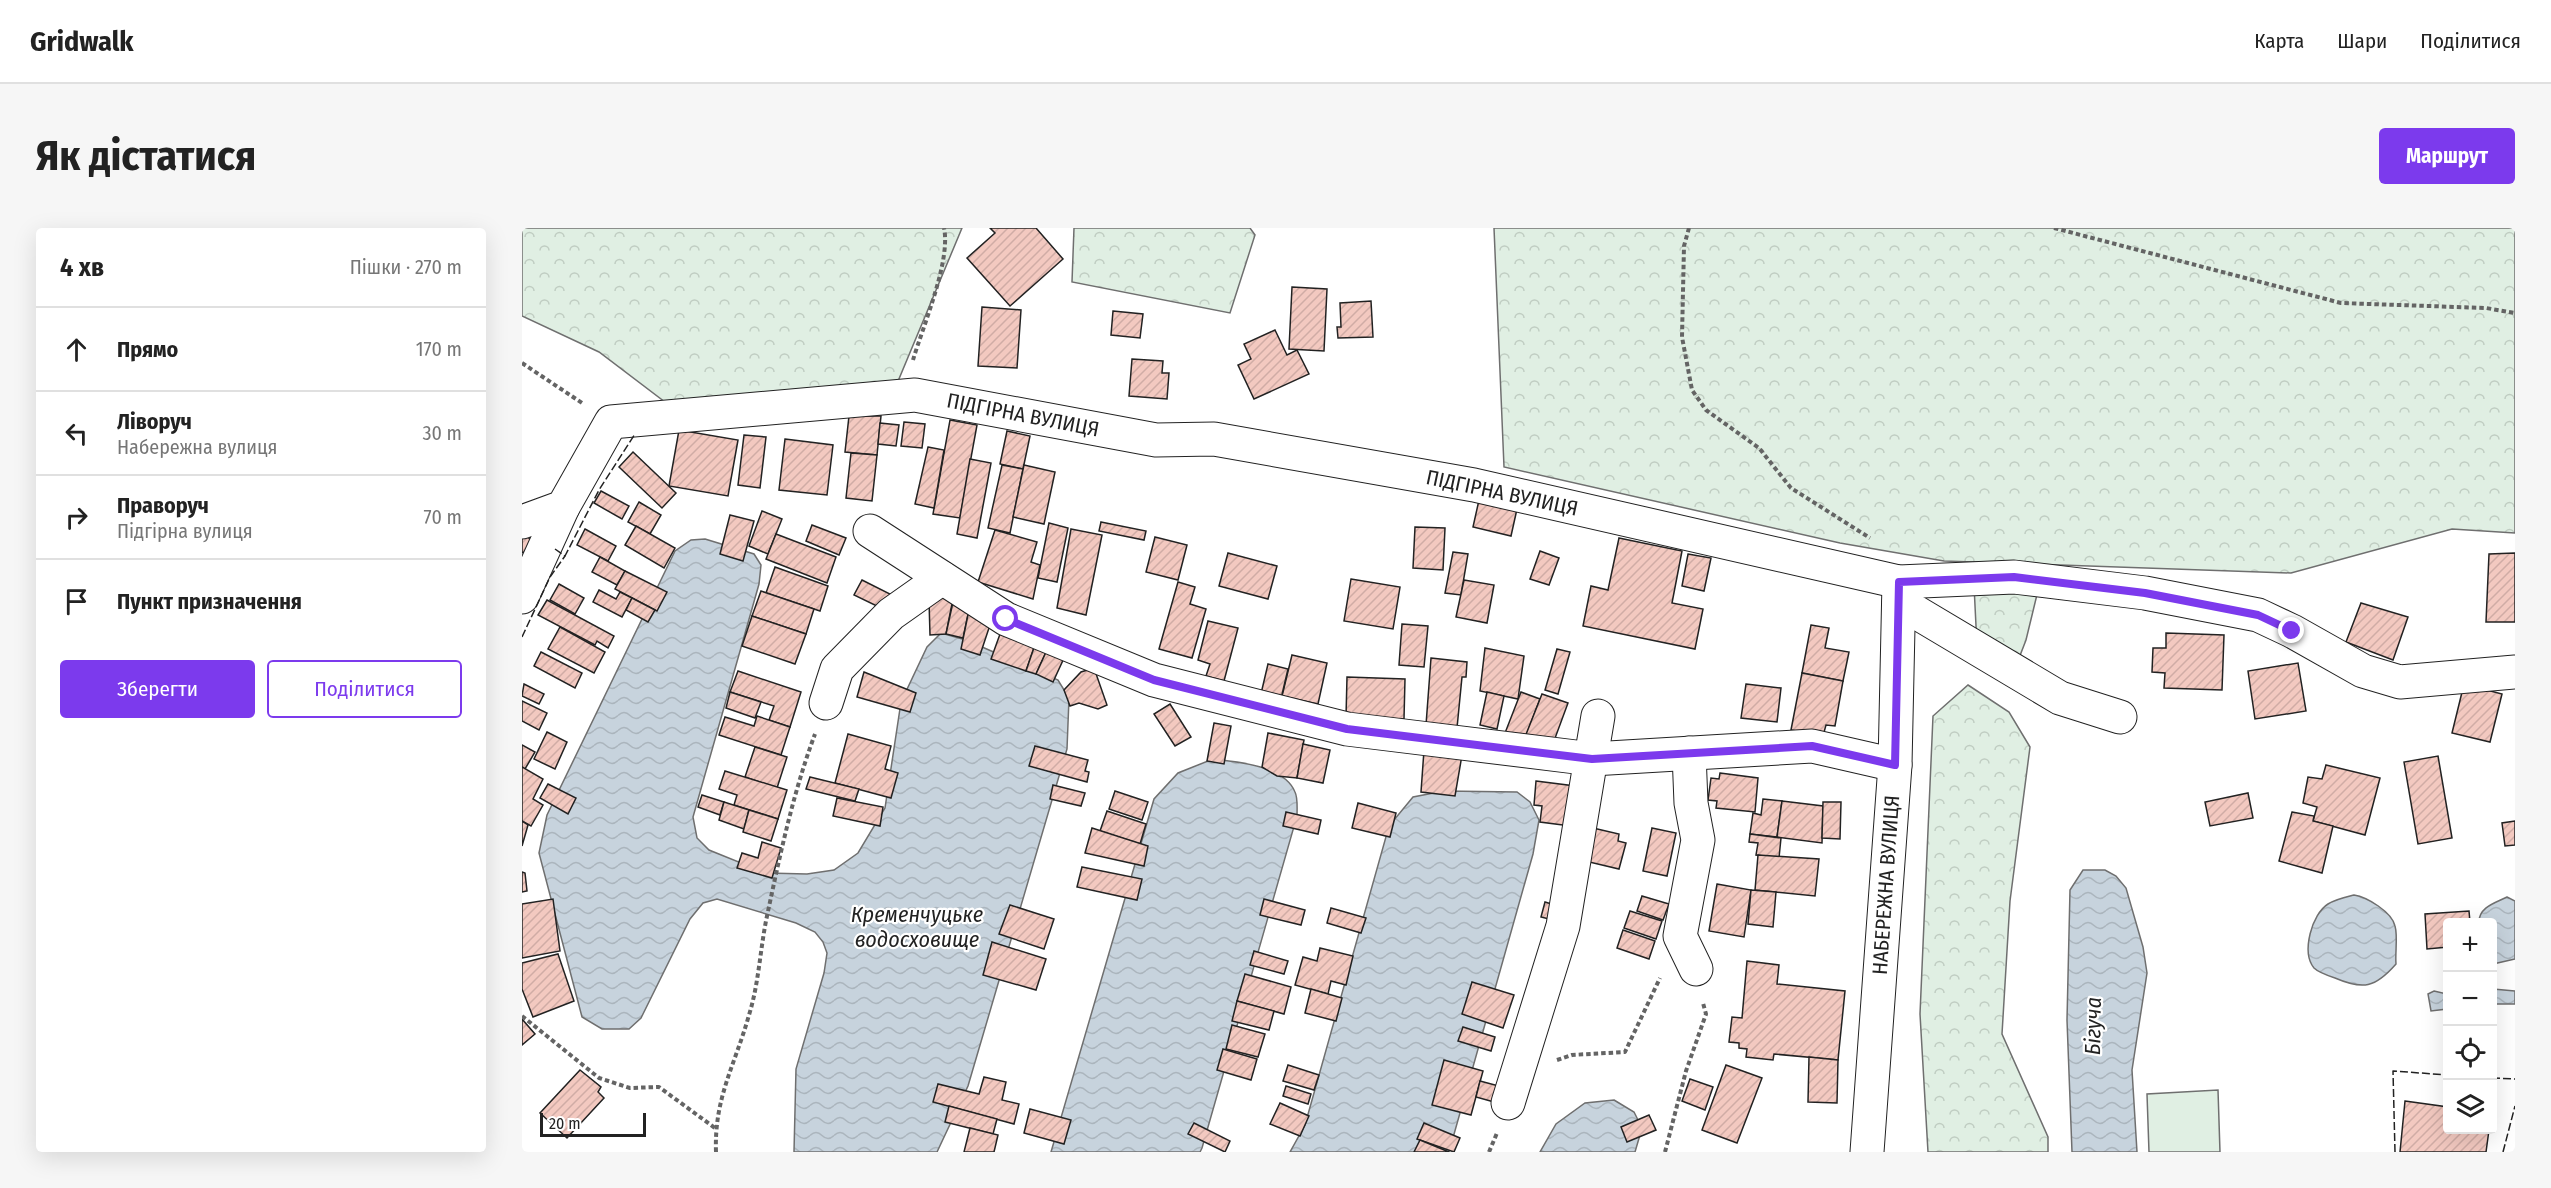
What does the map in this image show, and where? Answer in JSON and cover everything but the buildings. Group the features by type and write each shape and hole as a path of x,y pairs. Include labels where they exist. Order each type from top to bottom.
{"street":[{"name":"ПІДГІРНА ВУЛИЦЯ","path":"611,422 915,395 1156,440 1214,439 1474,485 1894,587 2014,577 2145,593 2258,615 2292,631 2363,671 2400,682 2515,672"},
{"path":"522,597 563,507 611,422"},
{"path":"522,522 563,507"},
{"path":"870,531 1006,619 1154,680 1347,729 1592,759 1812,746 1895,765"},
{"path":"826,703 837,669 891,614 942,578"},
{"path":"1894,587 2060,698 2120,717"},
{"name":"НАБЕРЕЖНА ВУЛИЦЯ","path":"1867,1152 1895,765 1894,587"},
{"path":"1513,1088 1563,926 1598,716"},
{"path":"1689,753 1691,803 1698,840 1680,936 1696,969"}],"path":[{"path":"915,395 911,366 941,269 947,242 944,228"},
{"path":"1689,228 1684,246 1682,337 1692,390 1707,410 1759,448 1791,488 1872,539 1894,587"},
{"path":"2054,228 2341,303 2486,308 2515,313"},
{"path":"522,363 611,422"},
{"path":"716,1152 715,1128 725,1080 749,1015 766,918 800,774 826,703"},
{"path":"1513,1088 1572,1055 1625,1052 1680,936"},
{"path":"1665,1152 1686,1071 1706,1014 1696,969"},
{"path":"522,1016 599,1078 630,1088 659,1087 715,1128"}],"green space":[{"path":"522,228 962,228 896,386 665,402 599,352 522,316"},
{"path":"1074,228 1250,228 1255,235 1230,313 1072,282"},
{"path":"1494,228 2515,228 2515,533 2452,529 2291,573 1944,561 1840,543 1504,467"},
{"path":"1973,565 2042,574 2026,640 2014,671 1977,646"},
{"path":"1968,685 2009,712 2030,747 2010,901 2002,1034 2048,1137 2048,1152 1928,1152 1920,1014 1933,716"},
{"path":"2218,1090 2220,1152 2149,1152 2147,1094"}],"water":[{"name":"Кременчуцьке водосховище","path":"705,539 754,554 761,565 759,584 693,817 697,838 709,850 766,873 807,874 834,870 858,853 885,808 901,702 927,647 941,633 966,640 1058,680 1069,698 1067,749 968,1086 937,1152 794,1152 796,1069 824,973 827,953 823,942 815,932 796,923 717,899 703,903 690,919 641,1018 629,1029 602,1029 582,1017 539,853 547,815 675,551 691,540"},
{"path":"1213,759 1259,766 1281,776 1295,792 1297,816 1202,1148 1200,1152 1051,1152 1154,799 1178,773"},
{"path":"1444,791 1517,792 1530,802 1539,820 1533,854 1449,1152 1290,1152 1305,1125 1389,826 1413,797"},
{"name":"Бігуча","path":"2083,870 2105,870 2116,876 2126,888 2143,947 2147,973 2132,1070 2137,1152 2072,1152 2067,1020 2070,890"},
{"path":"2354,895 2372,902 2384,911 2393,921 2396,930 2396,964 2382,978 2361,985 2345,982 2318,971 2310,961 2308,953 2313,924 2322,909 2334,901"},
{"path":"2507,897 2515,901 2515,959 2497,963 2497,918 2480,918 2489,906"},
{"path":"2497,989 2515,991 2515,1004 2497,1004"},
{"path":"2434,991 2443,993 2443,1010 2431,1011 2428,994"},
{"path":"1614,1100 1634,1112 1642,1128 1635,1152 1540,1152 1556,1124 1585,1103"}],"fence":[{"path":"555,549 565,556 599,490 635,434"},
{"path":"522,637 550,577 565,556"},
{"path":"2395,1152 2393,1071 2443,1075"},
{"path":"2497,1078 2515,1079"},
{"path":"2503,1152 2515,1106"}],"route":[{"path":"1006,619 1154,680 1347,729 1592,759 1812,746 1895,765 1899,582 2014,577 2145,593 2258,615 2292,631"}]}
